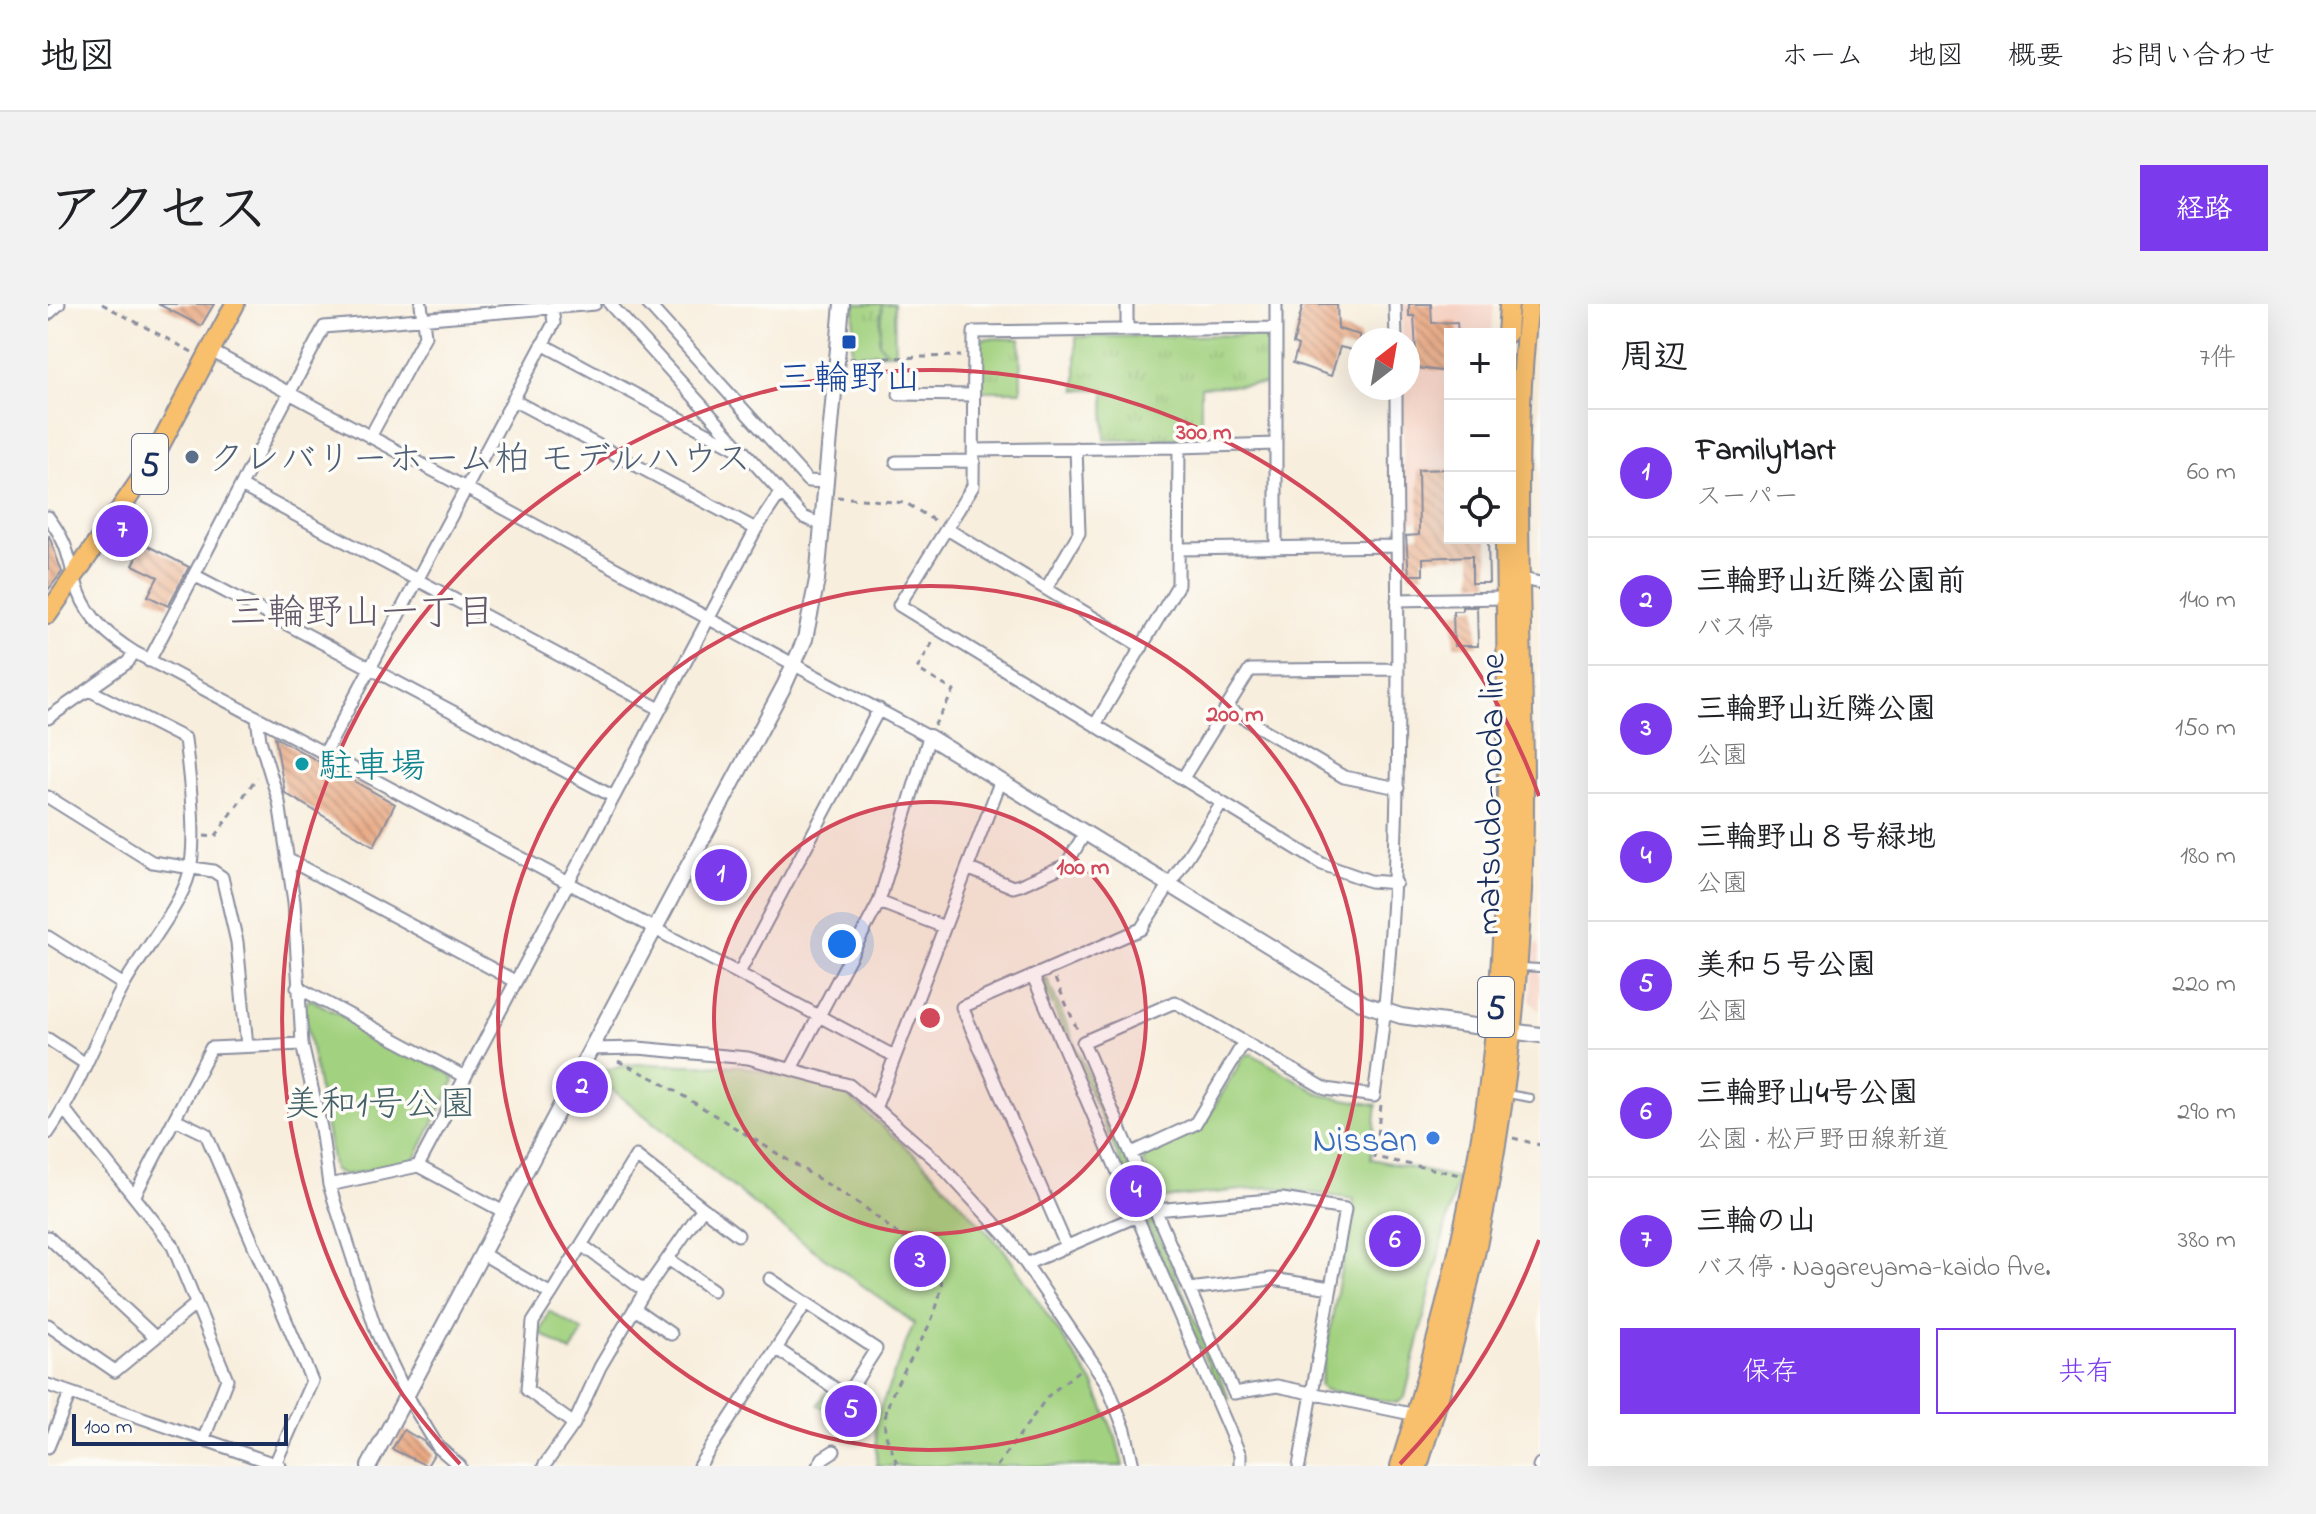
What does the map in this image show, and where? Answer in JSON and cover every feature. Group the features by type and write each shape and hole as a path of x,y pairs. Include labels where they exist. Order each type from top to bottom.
{"main road":[{"name":"5","path":"48,614 77,577 147,470 203,352 235,304"},
{"path":"1507,328 1509,304"},
{"name":"matsudo-noda line","path":"1418,1466 1482,1222 1504,1094 1503,1030 1517,967 1523,889 1531,581 1522,412 1529,304"},
{"name":"5","path":"1400,1466 1450,1283 1503,1030 1507,804 1505,544"}],"street":[{"path":"48,314 59,304"},
{"path":"370,437 425,336 421,304"},
{"path":"149,661 324,327 595,304"},
{"path":"610,304 803,517 823,525"},
{"path":"648,304 808,481 827,482"},
{"path":"369,1466 655,929 805,639 814,598 823,525 842,304"},
{"path":"1127,304 1127,329"},
{"path":"1276,304 1276,548"},
{"path":"1395,304 1396,328"},
{"path":"325,753 554,323 552,308"},
{"path":"1274,328 974,332 973,486 899,605 1322,864 1346,875 1396,883"},
{"path":"542,344 742,452"},
{"path":"203,352 289,393 879,709 931,733 1343,993 1386,1012 1540,1035"},
{"path":"899,394 973,395"},
{"path":"513,400 756,529"},
{"path":"1396,400 1396,883 1386,1012 1374,1096 1326,1089 1175,1002 1083,1042 1234,1393 1277,1386 1416,1415"},
{"path":"896,462 1076,448 1276,444"},
{"path":"1095,725 1175,595 1180,549 1179,447"},
{"path":"1046,589 1079,533 1076,448"},
{"path":"241,486 660,709"},
{"path":"418,1166 756,529 780,493"},
{"path":"48,517 71,555 79,591 99,626 134,652 894,1056"},
{"path":"947,529 1142,647"},
{"path":"1180,549 1396,546"},
{"path":"194,575 614,797"},
{"path":"1397,600 1505,598"},
{"path":"48,718 128,662 134,652"},
{"path":"1183,778 1250,670 1398,669"},
{"path":"48,1133 64,1109 124,985 184,886 190,868 185,739 89,690"},
{"path":"1227,708 1331,771 1357,782 1398,788"},
{"path":"739,973 879,709"},
{"path":"257,718 279,802 294,902 302,1044 321,1128 329,1185 377,1333 406,1394 438,1447 460,1466"},
{"path":"791,1069 879,902 931,733"},
{"path":"876,1106 1001,780"},
{"path":"48,797 152,862 213,871 224,881 237,942 247,1046"},
{"path":"1066,1245 962,1007 1141,929 1172,886 1222,803"},
{"path":"967,868 1013,887 1020,885 1066,865 1085,833"},
{"path":"287,859 515,981"},
{"path":"879,902 944,927"},
{"path":"48,937 124,985"},
{"path":"1033,976 1240,1455 1240,1466"},
{"path":"297,987 465,1077"},
{"path":"48,1039 86,1064"},
{"path":"1132,1153 1195,1124 1244,1042"},
{"path":"135,1195 211,1048 302,1044"},
{"path":"591,1049 638,1048 739,1057 849,1085 938,1162 1009,1239 1111,1394 1125,1430 1133,1466"},
{"path":"64,1109 172,1244 227,1379 204,1438"},
{"path":"48,1385 278,1465 312,1381 206,1134 175,1119"},
{"path":"574,1424 527,1390 533,1322 583,1246 636,1156 738,1235"},
{"path":"329,1185 418,1166 504,1212"},
{"path":"1155,1210 1282,1199 1345,1209 1299,1466"},
{"path":"544,1466 574,1424 600,1367 645,1291 703,1208"},
{"path":"1026,1264 1137,1216"},
{"path":"48,1237 155,1337"},
{"path":"583,1246 645,1291"},
{"path":"481,1253 551,1294"},
{"path":"668,1259 713,1290"},
{"path":"770,1279 876,1349 846,1396 777,1349"},
{"path":"1189,1289 1272,1279 1331,1288"},
{"path":"699,1466 806,1303"},
{"path":"48,1325 115,1371 196,1304"},
{"path":"635,1309 671,1334"},
{"path":"48,1447 70,1394"},
{"path":"818,1466 834,1451"}],"lane":[{"path":"1517,967 1540,968"},
{"path":"1504,1094 1530,1098"}],"path":[{"path":"102,304 203,352"},
{"path":"848,359 973,356"},
{"path":"837,497 906,503 947,529"},
{"path":"931,733 954,691 917,669 941,631"},
{"path":"190,835 215,837 262,770 269,768"},
{"path":"1051,968 1083,1042"},
{"path":"618,1061 657,1080 863,1206 941,1269 943,1287 934,1316 888,1411 885,1431 897,1466"},
{"path":"1374,1096 1381,1103 1374,1157 1472,1177"},
{"path":"1510,1137 1540,1145"},
{"path":"997,1466 1048,1396 1091,1360"},
{"path":"872,1413 888,1411"}],"shaded area":[{"path":"1402,304 1494,304 1492,328 1444,328 1444,521 1404,521 1403,400 1420,400 1420,328 1402,328"},
{"path":"1535,944 1540,944 1540,1012 1530,1000"}],"green space":[{"path":"855,304 882,304 879,343 888,353 851,354"},
{"path":"882,304 894,304 895,353 888,353 879,343"},
{"path":"1264,335 1269,339 1269,384 1201,387 1201,438 1105,440 1104,389 1076,390 1076,337"},
{"path":"984,338 1020,339 1021,391 980,391 980,343"},
{"path":"1047,979 1229,1399 1223,1400 1043,983"},
{"name":"美和1号公園","path":"310,999 452,1075 454,1082 416,1157 408,1163 345,1175 334,1170 303,1005"},
{"path":"1252,1054 1322,1095 1377,1105 1371,1159 1457,1178 1405,1397 1397,1403 1325,1390 1320,1385 1354,1199 1270,1187 1166,1198 1158,1195 1143,1161 1144,1155 1201,1129 1245,1055"},
{"path":"633,1064 740,1066 842,1091 923,1162 1005,1251 1094,1385 1116,1438 1123,1466 877,1466 875,1422 914,1323 781,1226 592,1073"},
{"path":"549,1311 583,1331 571,1352 540,1333"},
{"path":"826,1392 846,1405 854,1396 874,1408 867,1433 818,1405"}],"building":[{"path":"158,304 214,304 201,326"},
{"path":"1303,304 1337,304 1338,329 1348,332 1348,349 1340,347 1331,376 1293,363 1298,346 1293,344"},
{"path":"1409,304 1431,304 1432,323 1457,322 1458,328 1444,328 1444,371 1420,368 1420,328 1415,328 1414,316 1409,316"},
{"path":"1444,469 1444,544 1488,544 1489,583 1472,583 1472,556 1423,558 1423,575 1409,575 1406,536 1419,535 1418,470"},
{"path":"48,537 62,572 48,590"},
{"path":"144,544 189,567 168,606 148,596 158,577 133,565"},
{"path":"1462,607 1477,607 1478,646 1454,646 1453,611 1462,611"},
{"name":"駐車場","path":"275,737 395,804 374,846 285,793"},
{"path":"404,1430 423,1441 434,1454 427,1466 392,1449"}],"place":[{"name":"三輪野山","path":"849,342"},
{"name":"クレバリーホーム柏 モデルハウス","path":"192,457"},
{"name":"三輪の山","path":"122,531"},
{"name":"駐車場","path":"302,764"},
{"name":"FamilyMart","path":"721,875"},
{"name":"三輪野山近隣公園前","path":"582,1087"},
{"name":"Nissan","path":"1433,1138"},
{"name":"三輪野山８号緑地","path":"1136,1191"},
{"name":"三輪野山4号公園","path":"1395,1241"},
{"name":"三輪野山近隣公園","path":"920,1261"},
{"name":"美和５号公園","path":"851,1411"}],"district":[{"name":"三輪野山一丁目","path":"362,611"}]}
